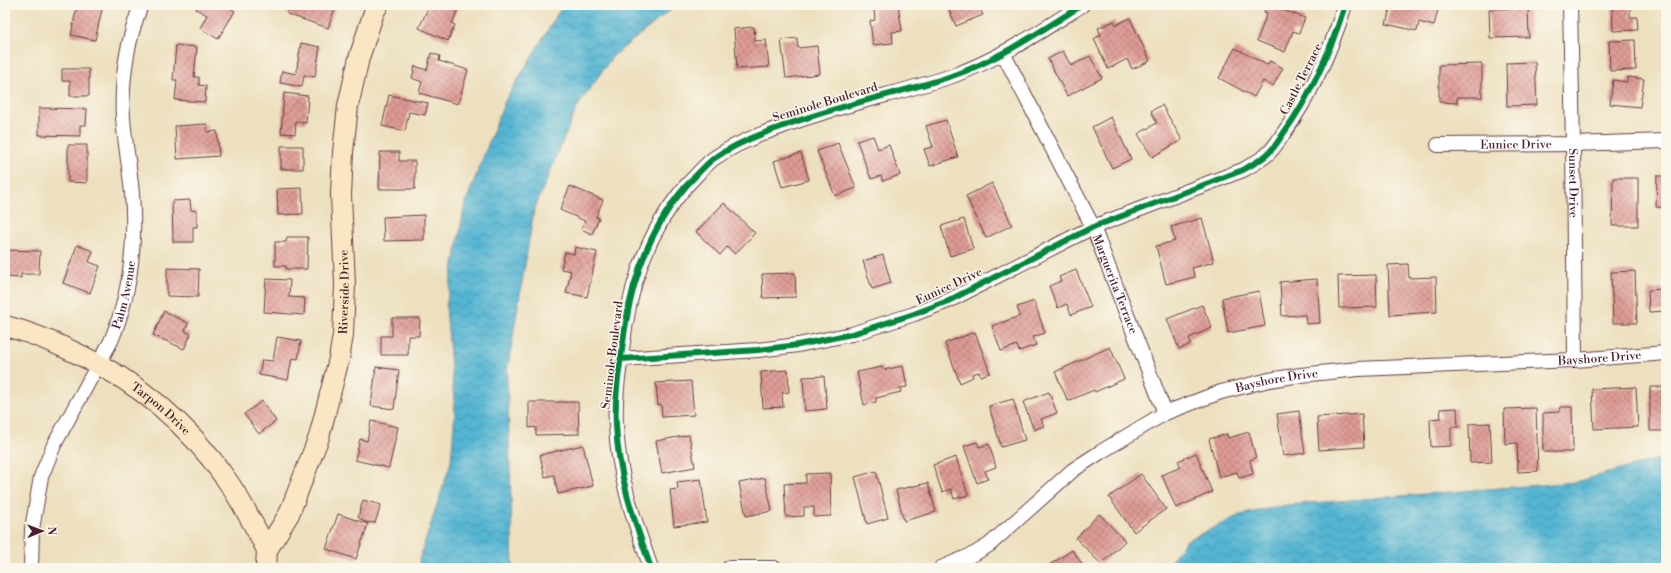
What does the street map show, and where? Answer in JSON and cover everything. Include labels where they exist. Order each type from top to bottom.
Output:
[{"type":"street","name":"Palm Avenue","points":[[32,568],[32,529],[41,477],[54,445],[111,341],[124,303],[131,263],[133,233],[132,194],[123,120],[123,92],[125,64],[129,41],[141,5]]},
{"type":"street","name":"Riverside Drive","points":[[266,559],[288,514],[313,455],[340,359],[343,335],[345,284],[341,195],[343,152],[348,106],[358,58],[378,5]]},
{"type":"street","name":"Seminole Boulevard","points":[[651,568],[624,489],[617,441],[616,404],[631,294],[639,269],[653,235],[662,218],[679,195],[699,171],[713,159],[740,143],[807,117],[951,76],[1003,53],[1082,5]]},
{"type":"street","name":"Castle Terrace","points":[[1265,157],[1293,121],[1309,94],[1334,38],[1345,5]]},
{"type":"street","name":"Sunset Drive","points":[[1570,5],[1575,360]]},
{"type":"street","name":"Marguerita Terrace","points":[[1003,53],[1092,227],[1164,413]]},
{"type":"street","name":"Eunice Drive","points":[[1438,145],[1573,144],[1666,141]]},
{"type":"street","name":"Eunice Drive","points":[[621,359],[758,350],[798,345],[852,334],[914,314],[948,301],[1092,227],[1222,179],[1243,170],[1265,157]]},
{"type":"street","name":"Tarpon Drive","points":[[5,326],[44,337],[98,363],[141,391],[181,424],[226,479],[252,522],[266,559]]},
{"type":"street","name":"Bayshore Drive","points":[[941,568],[974,554],[989,545],[1073,470],[1099,452],[1164,413],[1221,392],[1269,380],[1358,369],[1575,360],[1666,353]]},
{"type":"street","points":[[729,568],[774,568]]},
{"type":"water","points":[[563,5],[679,5],[669,11],[612,57],[577,107],[534,210],[507,372],[513,568],[418,568],[420,557],[451,462],[455,412],[446,307],[465,204],[505,101]]},
{"type":"water","points":[[1666,457],[1666,568],[1165,568],[1186,541],[1240,515],[1287,505],[1576,482]]},
{"type":"building","points":[[77,5],[103,5],[95,40],[71,35]]},
{"type":"building","points":[[199,5],[225,5],[235,11],[218,39],[200,28],[207,15],[196,9]]},
{"type":"building","points":[[290,5],[336,5],[328,28],[287,14]]},
{"type":"building","points":[[432,5],[460,5],[452,23],[455,25],[448,41],[419,28],[429,6],[431,7]]},
{"type":"building","points":[[898,5],[902,31],[892,32],[893,43],[873,45],[870,21],[875,20],[874,8]]},
{"type":"building","points":[[947,5],[978,5],[983,15],[956,26]]},
{"type":"building","points":[[1266,5],[1270,5],[1305,18],[1299,33],[1293,31],[1285,52],[1257,41],[1267,13],[1264,12]]},
{"type":"building","points":[[1391,5],[1439,5],[1434,26],[1419,22],[1417,31],[1386,24]]},
{"type":"building","points":[[1612,5],[1630,5],[1630,17],[1637,17],[1638,30],[1613,31]]},
{"type":"building","points":[[1528,8],[1529,37],[1490,38],[1489,9]]},
{"type":"building","points":[[1130,18],[1150,61],[1132,69],[1127,59],[1108,69],[1094,39],[1101,35],[1098,28],[1114,21],[1116,25]]},
{"type":"building","points":[[754,27],[755,41],[766,40],[769,67],[737,69],[734,29]]},
{"type":"building","points":[[797,38],[798,48],[817,46],[820,74],[786,78],[781,40]]},
{"type":"building","points":[[1635,40],[1636,70],[1610,71],[1609,41]]},
{"type":"building","points":[[301,43],[320,47],[315,77],[304,75],[302,87],[280,83],[282,71],[296,74]]},
{"type":"building","points":[[176,45],[197,47],[194,77],[199,77],[199,85],[206,86],[205,102],[175,100],[177,80],[173,80]]},
{"type":"building","points":[[1235,48],[1267,65],[1270,61],[1283,68],[1273,86],[1263,81],[1254,97],[1219,78]]},
{"type":"building","points":[[1063,51],[1071,66],[1090,56],[1102,78],[1067,96],[1048,59]]},
{"type":"building","points":[[431,53],[440,56],[439,61],[468,70],[458,104],[419,93],[422,82],[412,78],[415,66],[427,70]]},
{"type":"building","points":[[1535,62],[1537,105],[1507,106],[1506,63]]},
{"type":"building","points":[[1482,64],[1482,97],[1457,97],[1457,103],[1439,102],[1439,65]]},
{"type":"building","points":[[62,69],[89,69],[89,96],[70,96],[70,81],[62,81]]},
{"type":"building","points":[[1628,77],[1644,79],[1640,107],[1610,104],[1613,80],[1627,82]]},
{"type":"building","points":[[284,93],[308,96],[306,123],[296,122],[295,134],[281,133]]},
{"type":"building","points":[[389,95],[428,103],[425,115],[409,112],[405,131],[382,126]]},
{"type":"building","points":[[1162,105],[1182,140],[1152,157],[1138,134],[1157,123],[1151,111]]},
{"type":"building","points":[[39,108],[87,109],[86,125],[80,125],[80,136],[39,135]]},
{"type":"building","points":[[1111,117],[1131,159],[1112,168],[1092,127]]},
{"type":"building","points":[[946,120],[958,157],[930,166],[924,149],[933,147],[926,126]]},
{"type":"building","points":[[207,124],[207,132],[217,131],[219,156],[177,159],[175,126]]},
{"type":"building","points":[[873,136],[878,149],[889,145],[900,175],[883,181],[881,176],[871,179],[857,141]]},
{"type":"building","points":[[838,143],[856,188],[835,196],[817,151]]},
{"type":"building","points":[[68,145],[87,145],[87,183],[68,182]]},
{"type":"building","points":[[281,146],[303,146],[303,169],[281,169]]},
{"type":"building","points":[[380,152],[399,152],[399,161],[415,161],[415,189],[379,189]]},
{"type":"building","points":[[801,153],[809,180],[782,187],[774,161]]},
{"type":"building","points":[[1657,176],[1666,176],[1666,208],[1656,207]]},
{"type":"building","points":[[1613,178],[1638,178],[1638,226],[1612,226]]},
{"type":"building","points":[[992,183],[1012,225],[986,238],[966,196]]},
{"type":"building","points":[[570,186],[603,200],[596,217],[599,218],[592,234],[581,229],[585,221],[560,210]]},
{"type":"building","points":[[302,188],[303,214],[278,215],[277,189]]},
{"type":"building","points":[[190,200],[191,210],[197,211],[197,227],[193,227],[193,242],[173,242],[172,201]]},
{"type":"building","points":[[724,203],[755,233],[735,254],[727,247],[720,255],[696,232]]},
{"type":"building","points":[[424,215],[424,240],[384,241],[383,217]]},
{"type":"building","points":[[1202,218],[1214,262],[1192,268],[1195,277],[1166,284],[1156,246],[1175,241],[1171,227]]},
{"type":"building","points":[[964,219],[973,249],[950,256],[941,226]]},
{"type":"building","points":[[287,237],[308,237],[307,269],[286,269],[286,266],[275,266],[275,242],[286,242]]},
{"type":"building","points":[[77,245],[93,251],[89,262],[100,266],[90,293],[63,283]]},
{"type":"building","points":[[575,247],[597,252],[587,297],[566,293],[571,271],[561,269],[565,252],[574,254]]},
{"type":"building","points":[[5,250],[40,251],[39,274],[21,274],[21,278],[5,277]]},
{"type":"building","points":[[883,255],[891,283],[872,289],[863,261]]},
{"type":"building","points":[[1408,264],[1409,278],[1436,277],[1437,312],[1390,315],[1388,265]]},
{"type":"building","points":[[167,268],[199,269],[198,297],[167,296]]},
{"type":"building","points":[[1076,270],[1091,307],[1071,315],[1067,304],[1058,308],[1049,286],[1061,281],[1059,277]]},
{"type":"building","points":[[1635,271],[1637,323],[1613,323],[1611,272]]},
{"type":"building","points":[[795,273],[796,297],[763,298],[762,274]]},
{"type":"building","points":[[1376,275],[1377,307],[1339,308],[1338,276]]},
{"type":"building","points":[[266,279],[290,280],[289,297],[305,298],[304,315],[264,312]]},
{"type":"building","points":[[1317,279],[1320,323],[1306,324],[1305,315],[1282,316],[1280,282]]},
{"type":"building","points":[[1666,289],[1666,311],[1649,312],[1648,290]]},
{"type":"building","points":[[1259,291],[1265,326],[1228,333],[1222,298]]},
{"type":"building","points":[[1034,301],[1045,333],[1033,337],[1036,345],[1019,351],[1017,345],[1001,351],[992,326],[1020,316],[1017,307]]},
{"type":"building","points":[[1202,305],[1212,328],[1189,338],[1191,344],[1179,349],[1167,319]]},
{"type":"building","points":[[164,311],[188,323],[185,331],[191,334],[184,349],[153,335]]},
{"type":"building","points":[[392,318],[420,318],[419,336],[408,336],[408,355],[381,355],[381,336],[392,336]]},
{"type":"building","points":[[975,332],[990,373],[980,376],[979,372],[972,374],[973,377],[960,383],[945,343]]},
{"type":"building","points":[[277,337],[301,341],[298,359],[292,358],[288,380],[259,375],[262,360],[273,361]]},
{"type":"building","points":[[1110,347],[1124,379],[1095,392],[1094,390],[1068,401],[1055,372]]},
{"type":"building","points":[[903,366],[907,387],[900,388],[901,392],[876,398],[876,402],[864,405],[857,372],[882,367],[883,370]]},
{"type":"building","points":[[376,367],[399,370],[394,409],[371,406]]},
{"type":"building","points":[[788,370],[789,392],[782,393],[783,407],[763,408],[761,372]]},
{"type":"building","points":[[824,376],[827,409],[805,411],[803,377]]},
{"type":"building","points":[[691,381],[694,415],[662,417],[661,404],[658,405],[656,383]]},
{"type":"building","points":[[1636,387],[1638,427],[1594,429],[1592,389]]},
{"type":"building","points":[[1650,387],[1663,387],[1663,399],[1666,399],[1665,431],[1650,431]]},
{"type":"building","points":[[1049,392],[1057,413],[1041,419],[1044,426],[1034,430],[1023,402]]},
{"type":"building","points":[[1013,399],[1025,440],[1001,447],[989,406]]},
{"type":"building","points":[[262,401],[276,421],[259,434],[244,414]]},
{"type":"building","points":[[529,402],[578,402],[579,434],[536,435],[536,427],[529,428]]},
{"type":"building","points":[[1560,407],[1572,407],[1573,452],[1543,452],[1543,413],[1559,412]]},
{"type":"building","points":[[1457,408],[1458,427],[1451,427],[1451,446],[1431,447],[1430,419],[1441,418],[1440,409]]},
{"type":"building","points":[[1536,408],[1538,471],[1518,472],[1517,443],[1505,444],[1504,409]]},
{"type":"building","points":[[1299,411],[1305,453],[1283,456],[1277,414]]},
{"type":"building","points":[[1362,414],[1364,447],[1319,450],[1317,417]]},
{"type":"building","points":[[371,421],[398,427],[389,468],[355,460],[360,439],[367,441]]},
{"type":"building","points":[[1490,423],[1492,462],[1470,463],[1469,424]]},
{"type":"building","points":[[1249,432],[1256,458],[1250,460],[1253,474],[1239,478],[1237,472],[1219,477],[1209,439],[1227,434],[1228,438]]},
{"type":"building","points":[[689,435],[695,467],[662,473],[656,441]]},
{"type":"building","points":[[977,442],[979,447],[989,444],[996,467],[985,471],[988,479],[977,483],[964,446]]},
{"type":"building","points":[[583,445],[593,486],[558,494],[554,475],[545,477],[540,455]]},
{"type":"building","points":[[1196,453],[1212,492],[1176,508],[1162,475],[1181,467],[1178,461]]},
{"type":"building","points":[[956,457],[968,495],[954,499],[951,489],[942,492],[933,465]]},
{"type":"building","points":[[876,471],[888,518],[867,524],[855,477]]},
{"type":"building","points":[[830,473],[831,516],[814,517],[814,507],[804,507],[804,516],[786,517],[784,484],[806,483],[806,474]]},
{"type":"building","points":[[1141,474],[1166,509],[1134,532],[1109,497]]},
{"type":"building","points":[[765,478],[772,511],[746,516],[739,483]]},
{"type":"building","points":[[701,479],[707,522],[674,526],[670,490],[678,489],[677,482]]},
{"type":"building","points":[[928,483],[936,512],[904,521],[896,490]]},
{"type":"building","points":[[363,500],[381,505],[375,523],[365,522],[358,517]]},
{"type":"building","points":[[338,514],[368,524],[356,559],[326,549]]},
{"type":"building","points":[[1099,514],[1125,541],[1101,564],[1076,538]]},
{"type":"building","points":[[1072,550],[1085,568],[1045,568]]},
{"type":"cycle path","points":[[651,568],[623,480],[617,444],[616,425],[618,376],[628,308],[645,252],[663,218],[686,186],[709,162],[728,149],[744,141],[821,113],[952,76],[986,62],[1003,53],[1082,5]]},
{"type":"cycle path","points":[[621,359],[758,350],[798,345],[852,334],[914,314],[948,301],[1093,227],[1243,170],[1261,159],[1269,152],[1277,143],[1303,104],[1327,55],[1345,5]]}]
